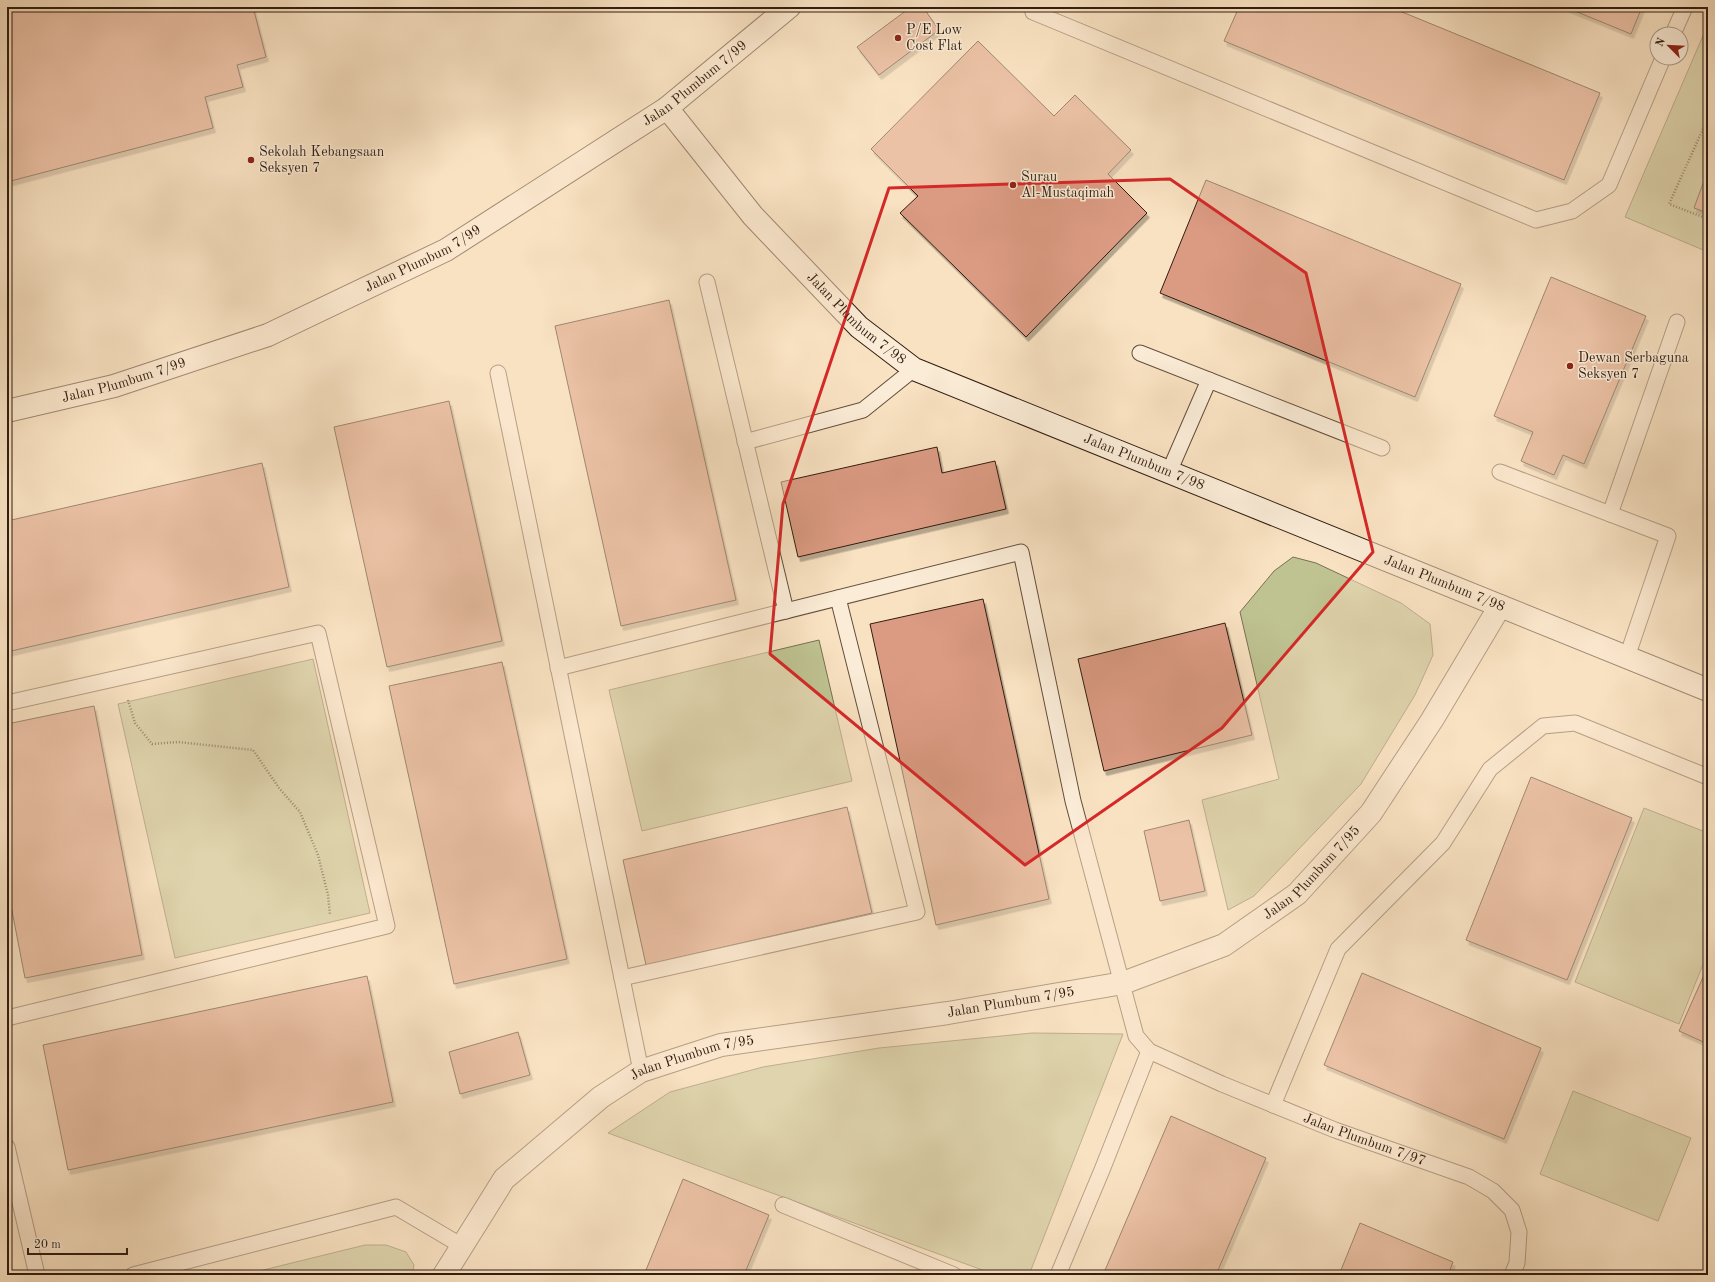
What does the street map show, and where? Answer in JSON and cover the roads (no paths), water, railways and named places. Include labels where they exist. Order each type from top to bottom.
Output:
[{"type":"street","name":"Jalan Plumbum 7/99","points":[[7,412],[114,386],[268,335],[446,250],[667,108],[789,7]]},
{"type":"street","name":"Jalan Plumbum 7/98","points":[[667,108],[753,216],[859,327],[914,369],[1708,690]]},
{"type":"street","name":"Jalan Plumbum 7/95","points":[[444,1275],[504,1179],[601,1097],[641,1071],[721,1045],[948,1013],[1123,983],[1224,946],[1296,894],[1371,813],[1432,720],[1500,606]]},
{"type":"lane","points":[[1032,7],[1033,12],[1536,220],[1572,211],[1609,186],[1660,66]]},
{"type":"lane","points":[[1677,26],[1685,7]]},
{"type":"lane","points":[[707,282],[786,611]]},
{"type":"lane","points":[[1610,514],[1677,322]]},
{"type":"lane","points":[[1140,353],[1382,448]]},
{"type":"lane","points":[[745,442],[863,410],[914,369]]},
{"type":"lane","points":[[498,373],[641,1071]]},
{"type":"lane","points":[[1169,472],[1209,380]]},
{"type":"lane","points":[[1500,472],[1668,536],[1627,657]]},
{"type":"lane","points":[[558,668],[1021,552],[1073,801],[1136,1036],[1149,1051],[1102,1170],[1058,1275]]},
{"type":"lane","points":[[622,978],[916,912],[838,598]]},
{"type":"lane","points":[[7,703],[318,633],[387,926],[7,1018]]},
{"type":"lane","points":[[1273,1105],[1338,949],[1443,843],[1490,769],[1543,726],[1575,723],[1708,777]]},
{"type":"lane","name":"Jalan Plumbum 7/97","points":[[1149,1051],[1273,1105],[1335,1130],[1469,1177],[1493,1191],[1512,1210],[1519,1232],[1517,1263],[1512,1275]]},
{"type":"lane","points":[[7,1147],[37,1275]]},
{"type":"lane","points":[[783,1204],[954,1275]]},
{"type":"lane","points":[[133,1275],[396,1207],[462,1246]]},
{"type":"place","name":"P/E Low Cost Flat","points":[[898,38]]},
{"type":"place","name":"Sekolah Kebangsaan Seksyen 7","points":[[251,160]]},
{"type":"place","name":"Surau Al-Mustaqimah","points":[[1013,185]]},
{"type":"place","name":"Dewan Serbaguna Seksyen 7","points":[[1570,366]]}]
